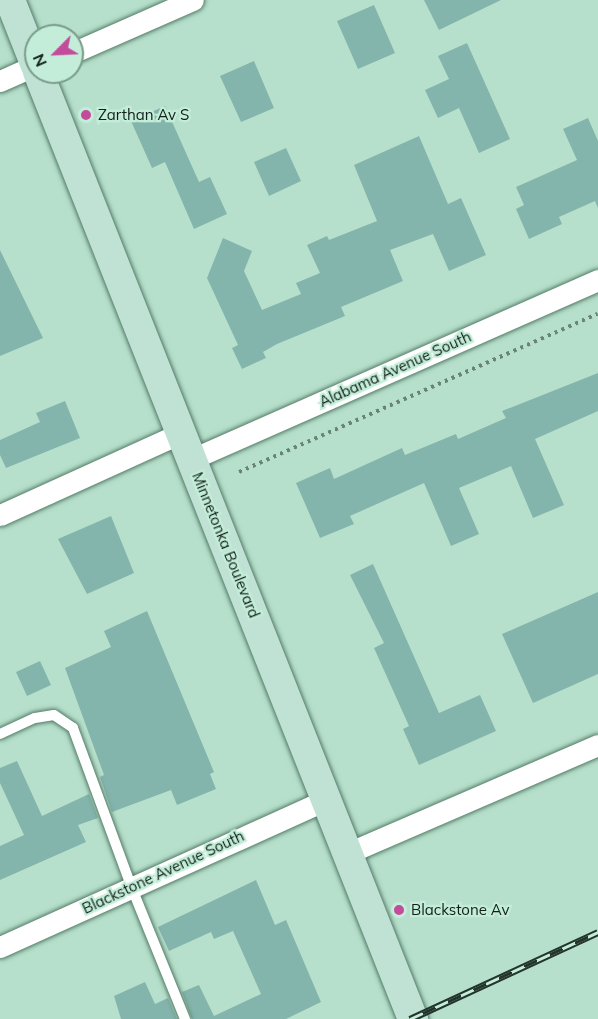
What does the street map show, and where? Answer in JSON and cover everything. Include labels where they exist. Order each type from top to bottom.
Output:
[{"type":"main road","points":[[10,0],[24,35]]},
{"type":"main road","name":"Minnetonka Boulevard","points":[[43,84],[413,1019]]},
{"type":"street","points":[[84,48],[193,0]]},
{"type":"street","points":[[0,81],[24,70]]},
{"type":"street","name":"Alabama Avenue South","points":[[0,516],[187,446],[598,280]]},
{"type":"street","points":[[348,853],[598,745]]},
{"type":"street","name":"Blackstone Avenue South","points":[[0,947],[130,886],[326,800]]},
{"type":"lane","points":[[0,734],[35,718],[54,715],[73,728],[130,886],[185,1019]]},
{"type":"path","points":[[239,472],[598,314]]},
{"type":"building","points":[[424,0],[501,0],[439,30]]},
{"type":"building","points":[[374,5],[395,53],[358,69],[337,21]]},
{"type":"building","points":[[467,43],[510,139],[479,153],[459,108],[438,118],[425,90],[449,79],[438,56]]},
{"type":"building","points":[[254,61],[274,108],[241,122],[220,76]]},
{"type":"building","points":[[165,106],[199,182],[210,177],[227,214],[194,229],[165,162],[152,168],[131,121]]},
{"type":"building","points":[[588,118],[598,141],[598,208],[595,201],[559,217],[562,224],[529,239],[516,209],[524,205],[516,187],[577,160],[563,129]]},
{"type":"building","points":[[419,136],[448,204],[461,198],[486,255],[449,271],[433,234],[390,250],[403,281],[341,307],[345,316],[277,344],[263,352],[266,358],[242,369],[232,348],[238,345],[207,278],[223,238],[252,251],[244,271],[262,310],[301,294],[296,283],[320,273],[307,245],[327,236],[329,240],[377,221],[354,165]]},
{"type":"building","points":[[286,148],[301,181],[269,196],[254,162]]},
{"type":"building","points":[[0,250],[43,338],[0,356]]},
{"type":"building","points":[[598,373],[598,411],[535,439],[564,505],[533,518],[511,466],[459,488],[479,534],[451,546],[424,483],[350,516],[354,524],[320,538],[296,483],[330,468],[334,479],[402,448],[405,455],[456,434],[458,439],[506,418],[502,411]]},
{"type":"building","points":[[65,401],[80,438],[6,468],[0,455],[0,440],[40,422],[36,413]]},
{"type":"building","points":[[111,516],[134,573],[87,594],[58,539]]},
{"type":"building","points":[[373,564],[439,713],[480,695],[496,731],[419,765],[403,729],[409,726],[374,648],[384,643],[350,575]]},
{"type":"building","points":[[598,592],[598,674],[533,703],[502,634]]},
{"type":"building","points":[[147,611],[214,772],[210,774],[216,789],[177,805],[171,790],[112,812],[100,777],[104,775],[65,668],[111,647],[104,631]]},
{"type":"building","points":[[40,661],[51,685],[27,696],[16,672]]},
{"type":"building","points":[[17,761],[42,816],[89,794],[98,818],[78,825],[86,842],[0,880],[0,846],[24,835],[0,783],[0,768]]},
{"type":"building","points":[[256,880],[275,925],[286,920],[321,1002],[286,1019],[192,1019],[182,992],[199,985],[214,1016],[261,994],[233,931],[214,939],[211,932],[169,951],[158,927]]},
{"type":"building","points":[[145,982],[155,1004],[168,998],[177,1019],[121,1019],[114,996]]},
{"type":"railway","points":[[410,1019],[598,932]]},
{"type":"place","name":"Zarthan Av S","points":[[86,115]]},
{"type":"place","name":"Blackstone Av","points":[[399,910]]}]
